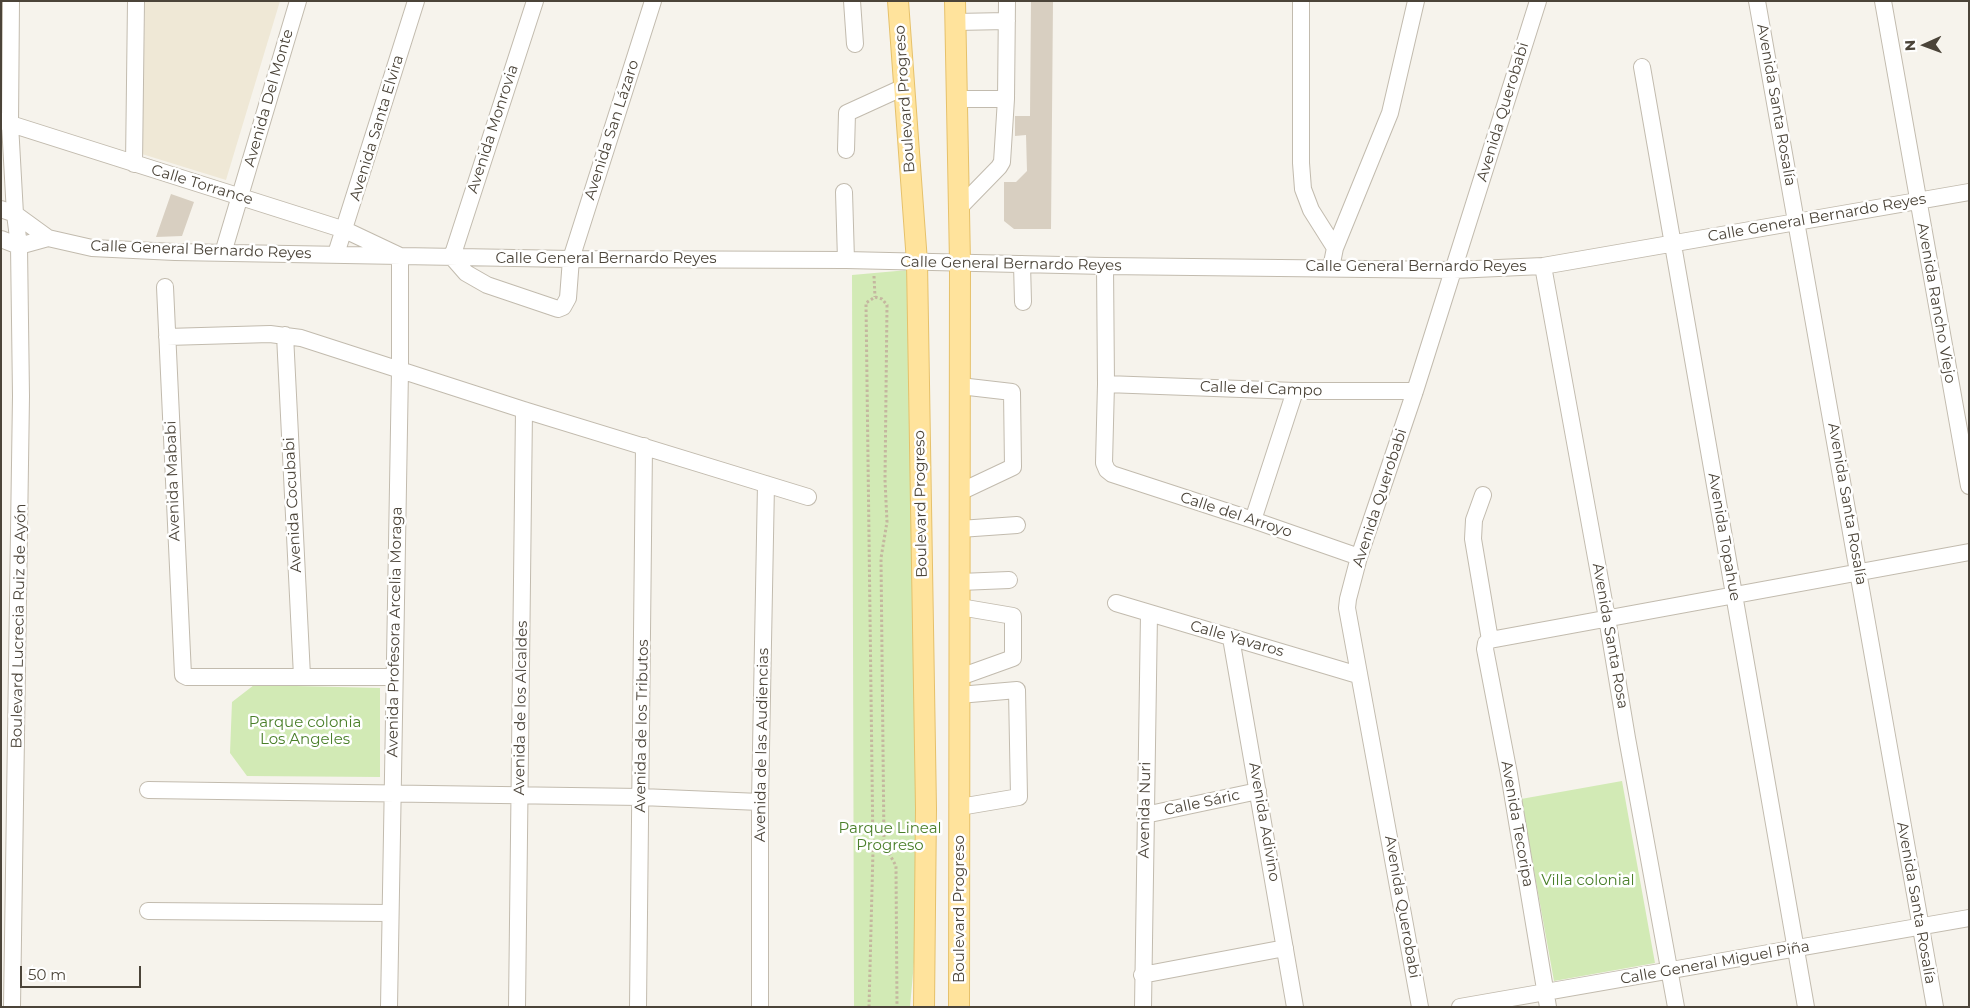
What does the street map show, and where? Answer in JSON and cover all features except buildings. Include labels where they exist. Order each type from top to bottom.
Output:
[{"type":"main road","name":"Boulevard Progreso","points":[[898,1],[917,262],[926,809],[924,1007]]},
{"type":"main road","name":"Boulevard Progreso","points":[[955,1],[960,263],[959,1007]]},
{"type":"street","name":"Boulevard Lucrecia Ruiz de Ayón","points":[[11,1],[6,122],[8,211],[19,246],[21,396],[12,1007]]},
{"type":"street","points":[[134,164],[136,1]]},
{"type":"street","name":"Avenida Del Monte","points":[[223,252],[298,1]]},
{"type":"street","name":"Avenida Santa Elvira","points":[[336,254],[416,1]]},
{"type":"street","name":"Avenida Monrovia","points":[[452,258],[535,1]]},
{"type":"street","name":"Avenida San Lázaro","points":[[452,258],[466,273],[487,284],[558,309],[563,307],[568,298],[571,260],[653,1]]},
{"type":"street","points":[[852,1],[855,44]]},
{"type":"street","points":[[959,208],[1002,162],[1006,99],[1007,1]]},
{"type":"street","points":[[1302,1],[1303,189],[1311,210],[1335,248]]},
{"type":"street","points":[[1331,268],[1335,248],[1390,113],[1416,1]]},
{"type":"street","name":"Avenida Querobabi","points":[[1420,1007],[1358,675],[1347,608],[1348,599],[1359,557],[1454,270],[1538,1]]},
{"type":"street","name":"Avenida Santa Rosalía","points":[[1757,1],[1798,222],[1935,1007]]},
{"type":"street","name":"Avenida Rancho Viejo","points":[[1883,1],[1969,486]]},
{"type":"street","points":[[955,22],[1007,21]]},
{"type":"street","name":"Avenida Topahue","points":[[1642,67],[1806,1007]]},
{"type":"street","points":[[846,150],[847,113],[904,87]]},
{"type":"street","points":[[956,98],[1006,99]]},
{"type":"street","name":"Calle Torrance","points":[[6,122],[345,230],[400,256]]},
{"type":"street","points":[[844,192],[846,260]]},
{"type":"street","name":"Calle General Bernardo Reyes","points":[[8,211],[48,238],[92,248],[571,260],[846,260],[1105,266],[1454,270],[1543,266],[1969,192]]},
{"type":"street","name":"Calle General Bernardo Reyes","points":[[19,246],[48,238]]},
{"type":"street","points":[[1,239],[19,246]]},
{"type":"street","name":"Avenida Profesora Arcelia Moraga","points":[[389,1007],[400,370],[400,256]]},
{"type":"street","points":[[1022,264],[1023,302]]},
{"type":"street","points":[[1105,266],[1106,384]]},
{"type":"street","name":"Avenida Santa Rosa","points":[[1543,266],[1676,1007]]},
{"type":"street","name":"Avenida Mababi","points":[[166,287],[183,675],[187,677],[302,676]]},
{"type":"street","points":[[167,337],[285,335],[301,338],[524,410],[808,497]]},
{"type":"street","name":"Avenida Cocubabi","points":[[285,335],[302,676]]},
{"type":"street","name":"Calle del Campo","points":[[1106,384],[1296,391],[1415,391]]},
{"type":"street","name":"Calle del Arroyo","points":[[1106,384],[1104,462],[1107,470],[1112,474],[1359,557]]},
{"type":"street","points":[[960,386],[1012,392],[1013,467],[960,492]]},
{"type":"street","points":[[1253,520],[1296,391]]},
{"type":"street","name":"Avenida de los Alcaldes","points":[[517,1007],[524,410]]},
{"type":"street","name":"Avenida de los Tributos","points":[[638,1007],[644,446]]},
{"type":"street","name":"Avenida de las Audiencias","points":[[760,1007],[760,802],[766,484]]},
{"type":"street","name":"Avenida Tecoripa","points":[[1483,495],[1474,520],[1473,539],[1488,641],[1485,649],[1509,774],[1547,999]]},
{"type":"street","points":[[960,529],[1017,525]]},
{"type":"street","points":[[1488,641],[1969,552]]},
{"type":"street","points":[[960,582],[1009,580]]},
{"type":"street","name":"Calle Yavaros","points":[[1116,603],[1358,675]]},
{"type":"street","points":[[959,686],[1013,658],[1013,616],[960,607]]},
{"type":"street","name":"Avenida Nuri","points":[[1143,1007],[1149,614]]},
{"type":"street","name":"Avenida Adivino","points":[[1230,638],[1295,1007]]},
{"type":"street","points":[[302,676],[394,676]]},
{"type":"street","points":[[959,686],[1017,690],[1019,798],[960,807]]},
{"type":"street","points":[[148,790],[641,797],[760,802]]},
{"type":"street","name":"Calle Sáric","points":[[1146,815],[1258,791]]},
{"type":"street","points":[[148,911],[390,913]]},
{"type":"street","name":"Calle General Miguel Piña","points":[[1460,1007],[1547,999],[1670,970],[1969,918]]},
{"type":"street","points":[[1142,975],[1285,948]]},
{"type":"path","points":[[874,261],[875,297]]},
{"type":"path","points":[[869,1007],[873,850],[866,303],[875,297]]},
{"type":"path","points":[[875,297],[887,305],[885,361],[887,522],[881,558],[884,844],[896,866],[897,1007]]},
{"type":"shaded area","points":[[145,1],[280,1],[226,180],[142,154]]},
{"type":"green space","name":"Parque Lineal Progreso","points":[[908,270],[925,839],[910,1007],[854,1007],[852,275]]},
{"type":"green space","name":"Parque colonia Los Angeles","points":[[254,685],[380,688],[380,777],[247,776],[230,753],[232,702]]},
{"type":"green space","name":"Villa colonial","points":[[1622,781],[1655,963],[1554,981],[1521,799]]}]
